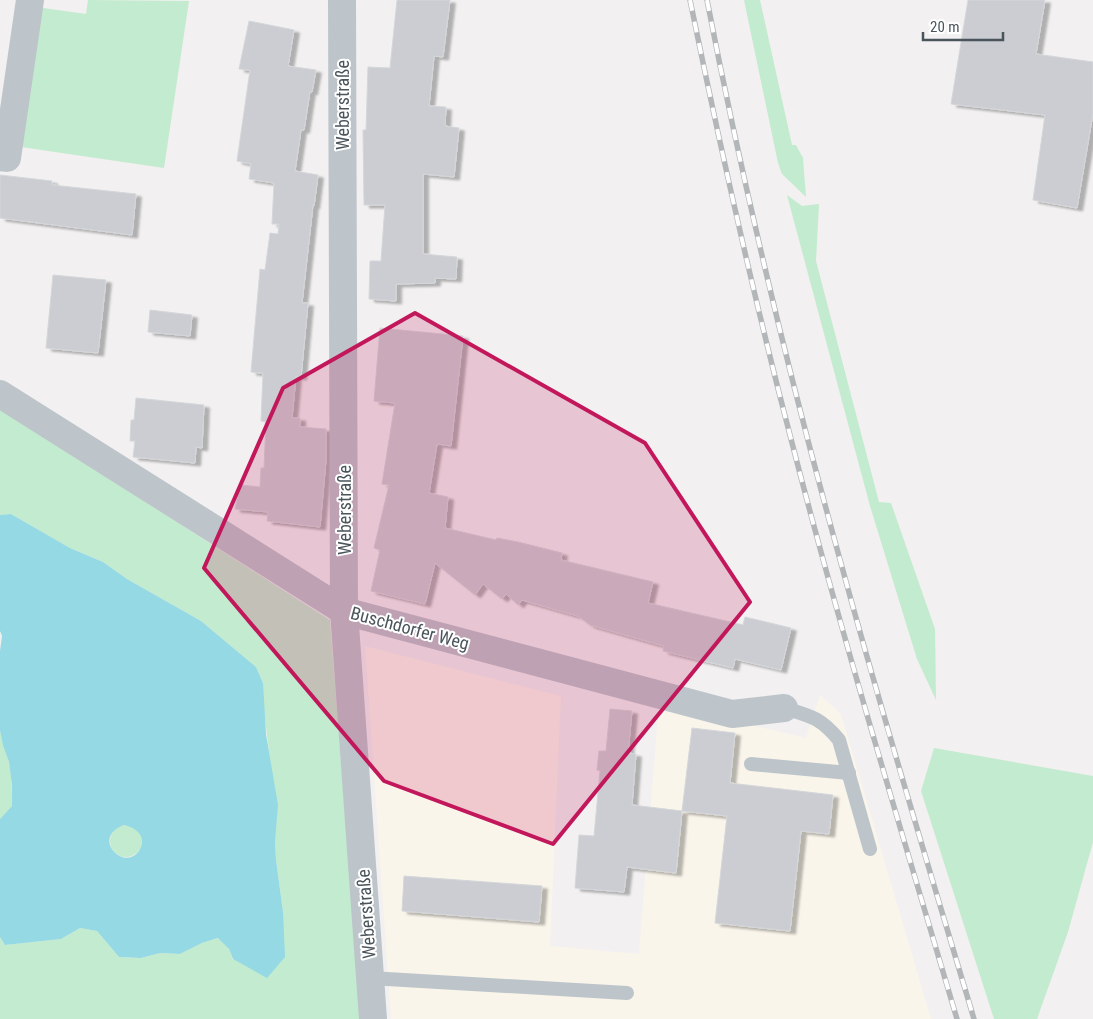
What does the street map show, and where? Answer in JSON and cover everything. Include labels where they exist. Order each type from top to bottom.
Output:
[{"type":"street","points":[[0,157],[7,158],[30,0]]},
{"type":"street","name":"Weberstraße","points":[[342,0],[344,611],[373,1019]]},
{"type":"street","name":"Buschdorfer Weg","points":[[0,394],[344,611],[732,714],[784,708]]},
{"type":"lane","points":[[784,708],[812,716],[828,727],[839,740],[870,849]]},
{"type":"lane","points":[[751,764],[849,773]]},
{"type":"lane","points":[[370,978],[627,993]]},
{"type":"highlighted area","points":[[415,313],[645,443],[750,602],[553,844],[384,781],[204,568],[283,388]]},
{"type":"shaded area","points":[[365,646],[561,696],[550,946],[639,954],[659,703],[806,738],[820,695],[841,714],[931,1019],[391,1019]]},
{"type":"green space","points":[[88,0],[189,1],[164,168],[21,147],[36,7],[86,14]]},
{"type":"green space","points":[[744,0],[760,0],[792,145],[796,145],[803,158],[806,197],[782,174],[778,163]]},
{"type":"green space","points":[[787,195],[802,206],[819,204],[816,261],[879,502],[891,503],[935,629],[936,700],[917,659],[870,506]]},
{"type":"green space","points":[[0,409],[330,620],[361,1019],[0,1019],[0,937],[5,945],[61,939],[80,928],[97,931],[119,957],[141,958],[160,953],[180,954],[202,943],[219,938],[229,949],[233,960],[283,912],[276,860],[271,769],[263,701],[263,683],[256,667],[201,621],[127,579],[103,562],[70,548],[11,514],[0,515]]},
{"type":"green space","points":[[0,731],[10,767],[12,806],[0,819]]},
{"type":"green space","points":[[934,748],[1093,776],[1093,842],[1068,932],[1037,1019],[994,1019],[921,791]]},
{"type":"green space","points":[[126,825],[138,829],[142,841],[138,853],[126,857],[114,853],[110,841],[114,829]]},
{"type":"water","points":[[11,514],[70,548],[103,562],[127,579],[201,621],[256,667],[263,683],[266,734],[278,805],[275,841],[283,912],[285,957],[267,978],[233,959],[229,949],[218,938],[202,943],[180,954],[160,953],[141,958],[119,957],[97,931],[80,928],[61,939],[5,945],[0,937],[0,819],[12,806],[12,785],[9,762],[0,731],[0,651],[2,636],[0,631],[0,515]],"holes":[[[124,825],[139,833],[142,844],[134,856],[127,858],[120,856],[114,851],[110,845],[110,838],[114,831]]]},
{"type":"building","points":[[397,0],[450,0],[443,57],[434,56],[429,106],[446,107],[445,126],[459,128],[454,177],[423,174],[423,254],[457,257],[456,279],[435,278],[435,283],[396,284],[396,301],[369,299],[370,261],[381,261],[385,205],[364,205],[363,130],[366,130],[368,67],[390,68]]},
{"type":"building","points":[[968,0],[1045,0],[1036,54],[1093,62],[1093,113],[1077,208],[1033,200],[1045,115],[951,104]]},
{"type":"building","points":[[249,21],[294,30],[288,66],[316,70],[312,92],[310,91],[304,130],[301,130],[295,171],[318,175],[302,303],[308,303],[301,377],[296,376],[292,418],[300,418],[300,427],[326,429],[326,460],[320,527],[267,521],[268,512],[235,509],[240,485],[260,487],[261,468],[264,468],[266,422],[261,421],[263,373],[251,372],[260,269],[265,270],[270,233],[278,234],[279,224],[272,224],[274,183],[249,179],[251,164],[237,161],[250,70],[239,69]]},
{"type":"building","points":[[0,175],[52,181],[52,185],[136,194],[132,235],[0,218]]},
{"type":"building","points":[[53,275],[106,280],[98,353],[46,348]]},
{"type":"building","points":[[150,310],[192,315],[190,336],[148,332]]},
{"type":"building","points":[[380,328],[463,336],[451,446],[437,444],[429,493],[448,497],[445,528],[496,540],[497,538],[518,542],[562,553],[561,560],[653,582],[648,603],[743,625],[745,617],[791,628],[781,670],[735,659],[733,668],[663,651],[664,646],[590,625],[578,616],[522,600],[518,605],[506,594],[502,599],[483,584],[475,595],[435,563],[425,604],[371,591],[380,550],[374,548],[389,485],[382,484],[395,403],[374,401]]},
{"type":"building","points":[[136,398],[204,405],[202,448],[196,447],[195,463],[133,457],[135,441],[130,441],[131,420],[134,420]]},
{"type":"building","points":[[610,709],[632,711],[628,753],[636,754],[632,805],[682,811],[676,873],[627,867],[624,892],[575,888],[579,835],[594,836],[600,771],[597,770],[599,751],[606,751]]},
{"type":"building","points":[[692,728],[735,733],[730,783],[833,795],[829,834],[801,831],[790,931],[715,923],[727,816],[682,811]]},
{"type":"building","points":[[404,876],[542,886],[539,922],[402,911]]},
{"type":"railway","points":[[690,0],[763,330],[810,512],[850,657],[957,1019]]},
{"type":"railway","points":[[707,0],[752,214],[804,426],[906,793],[974,1019]]}]
